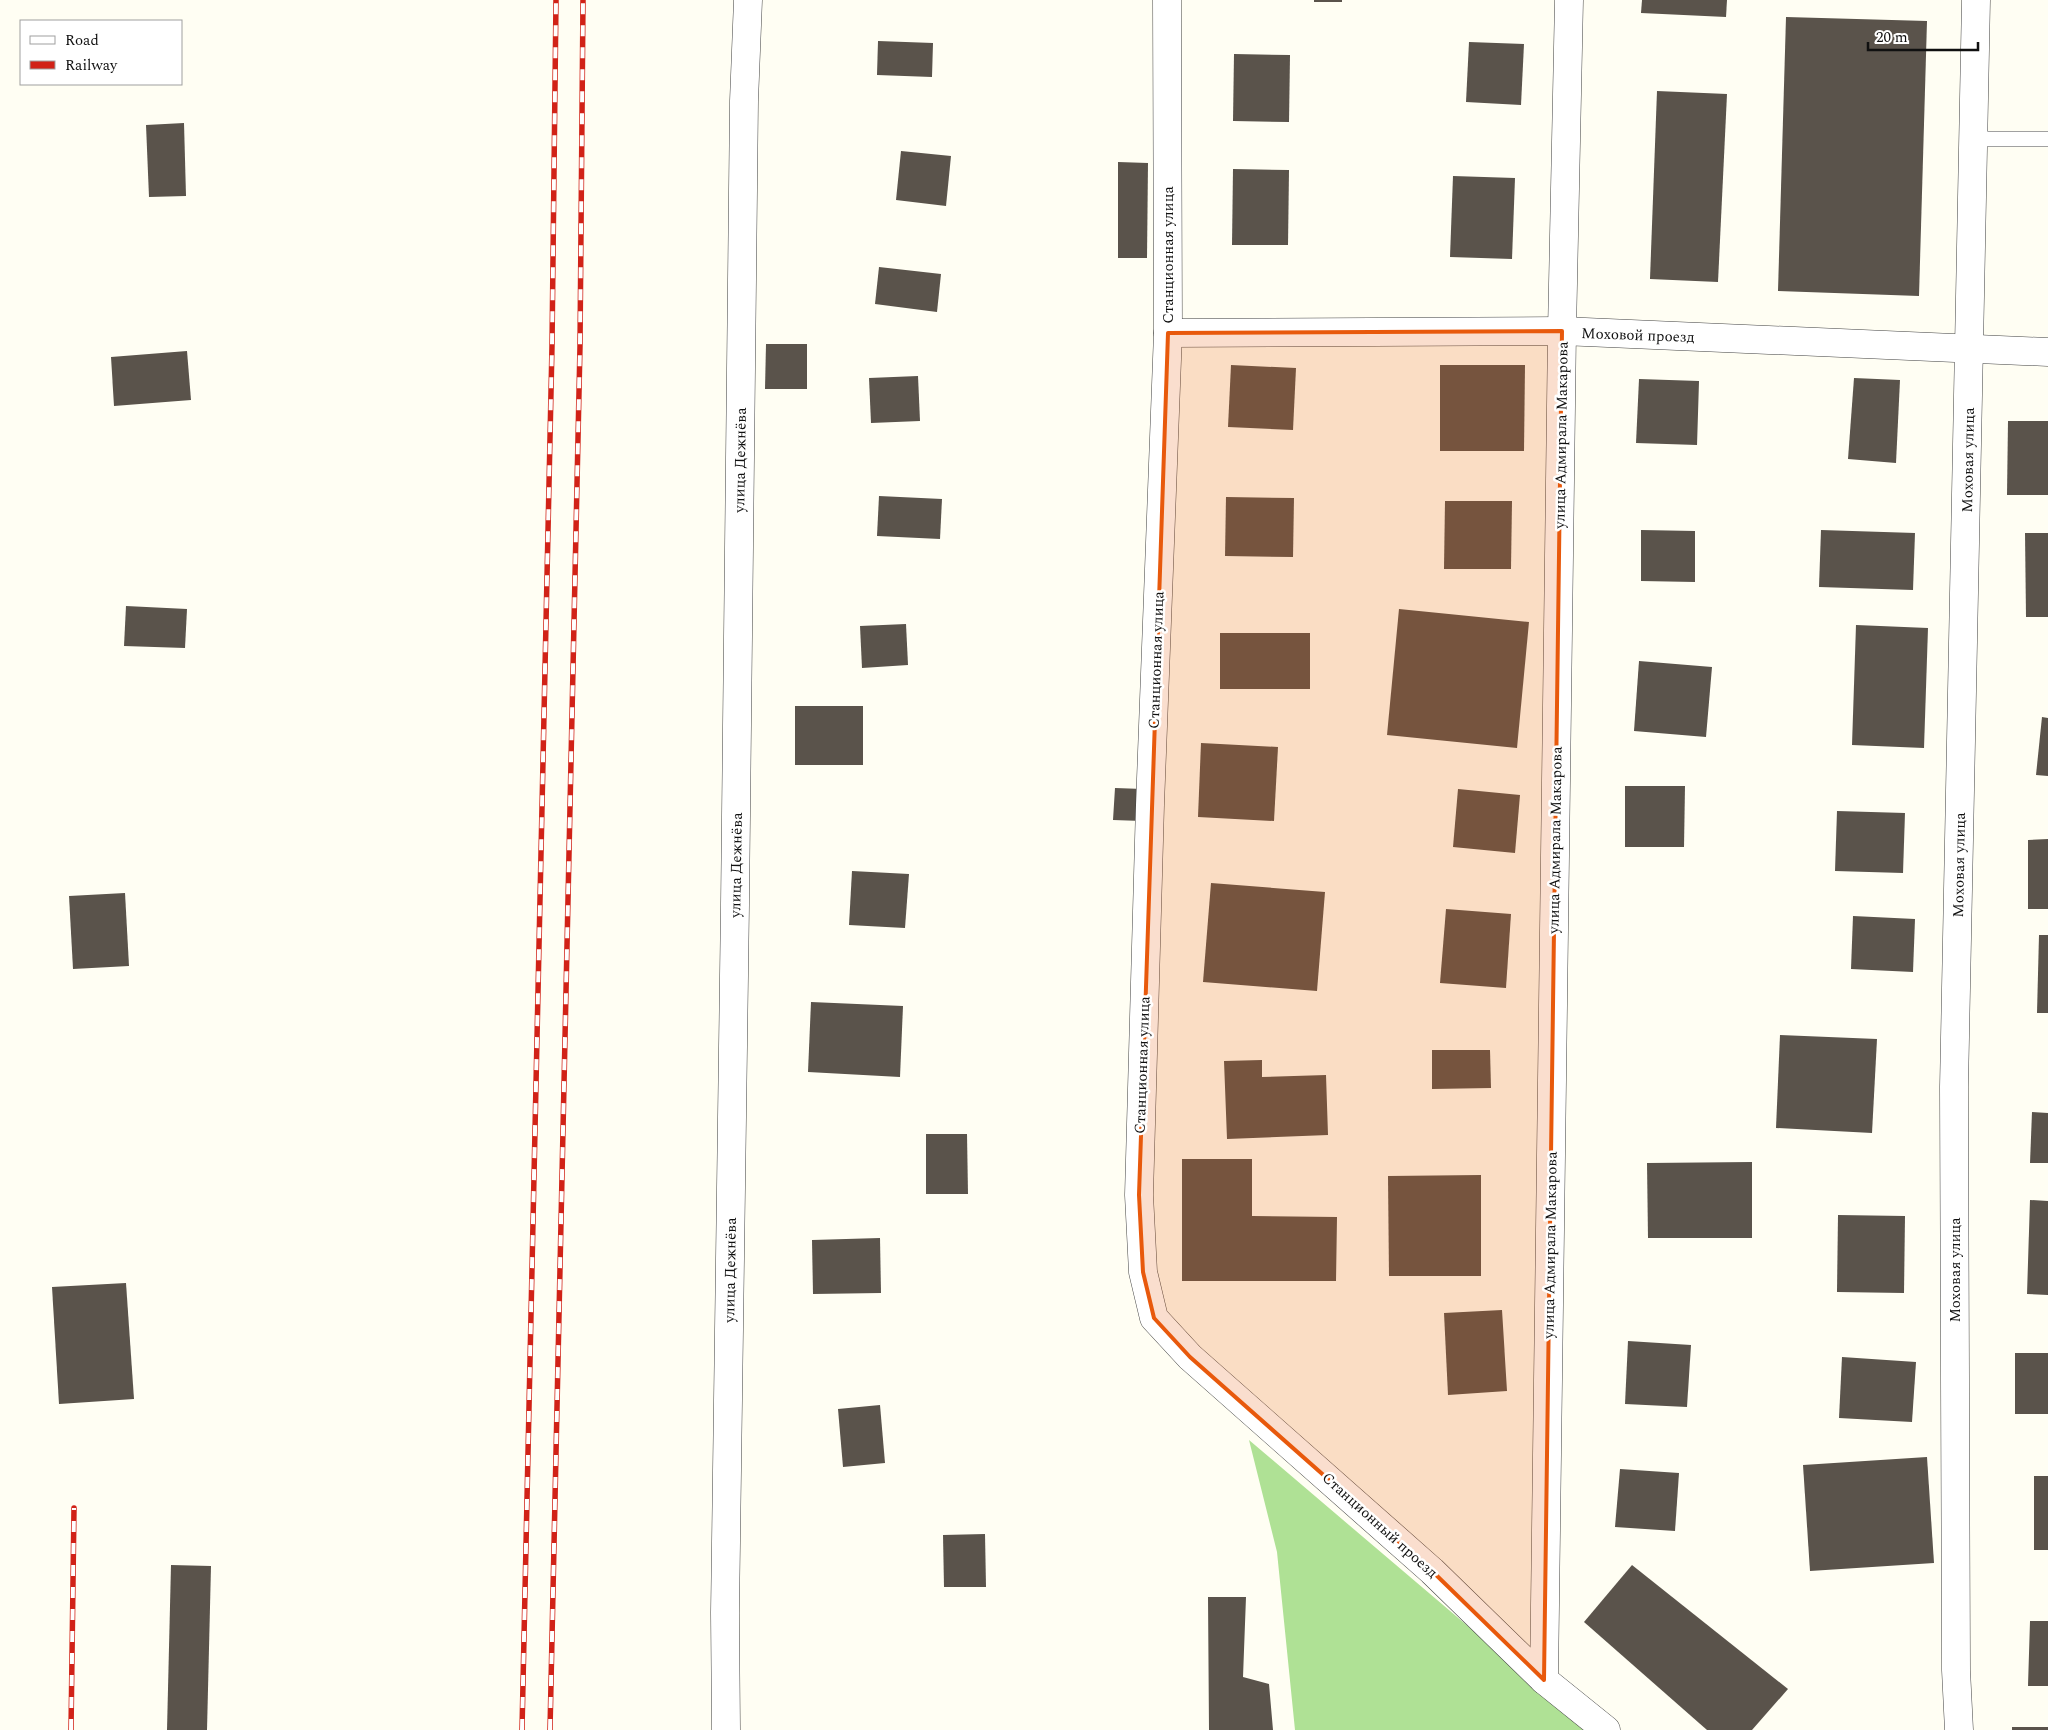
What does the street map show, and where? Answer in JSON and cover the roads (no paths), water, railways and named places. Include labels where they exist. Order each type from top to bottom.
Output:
[{"type":"street","name":"улица Дежнёва","points":[[726,1730],[725,1613],[744,102],[748,0]]},
{"type":"street","name":"Станционная улица","points":[[1154,1318],[1143,1272],[1138,1195],[1150,805],[1168,333],[1167,0]]},
{"type":"street","name":"улица Адмирала Макарова","points":[[1544,1680],[1562,332],[1569,0]]},
{"type":"street","name":"Моховая улица","points":[[1959,1730],[1956,1670],[1954,1087],[1976,0]]},
{"type":"street","name":"Моховой проезд","points":[[1168,333],[1562,332],[2048,352]]},
{"type":"street","name":"Станционный проезд","points":[[1154,1318],[1190,1357],[1432,1571],[1544,1680],[1606,1730]]},
{"type":"lane","points":[[1973,138],[2048,139]]},
{"type":"railway","points":[[522,1730],[552,346],[556,0]]},
{"type":"railway","points":[[550,1730],[580,346],[583,0]]},
{"type":"railway","points":[[71,1730],[74,1508]]}]
